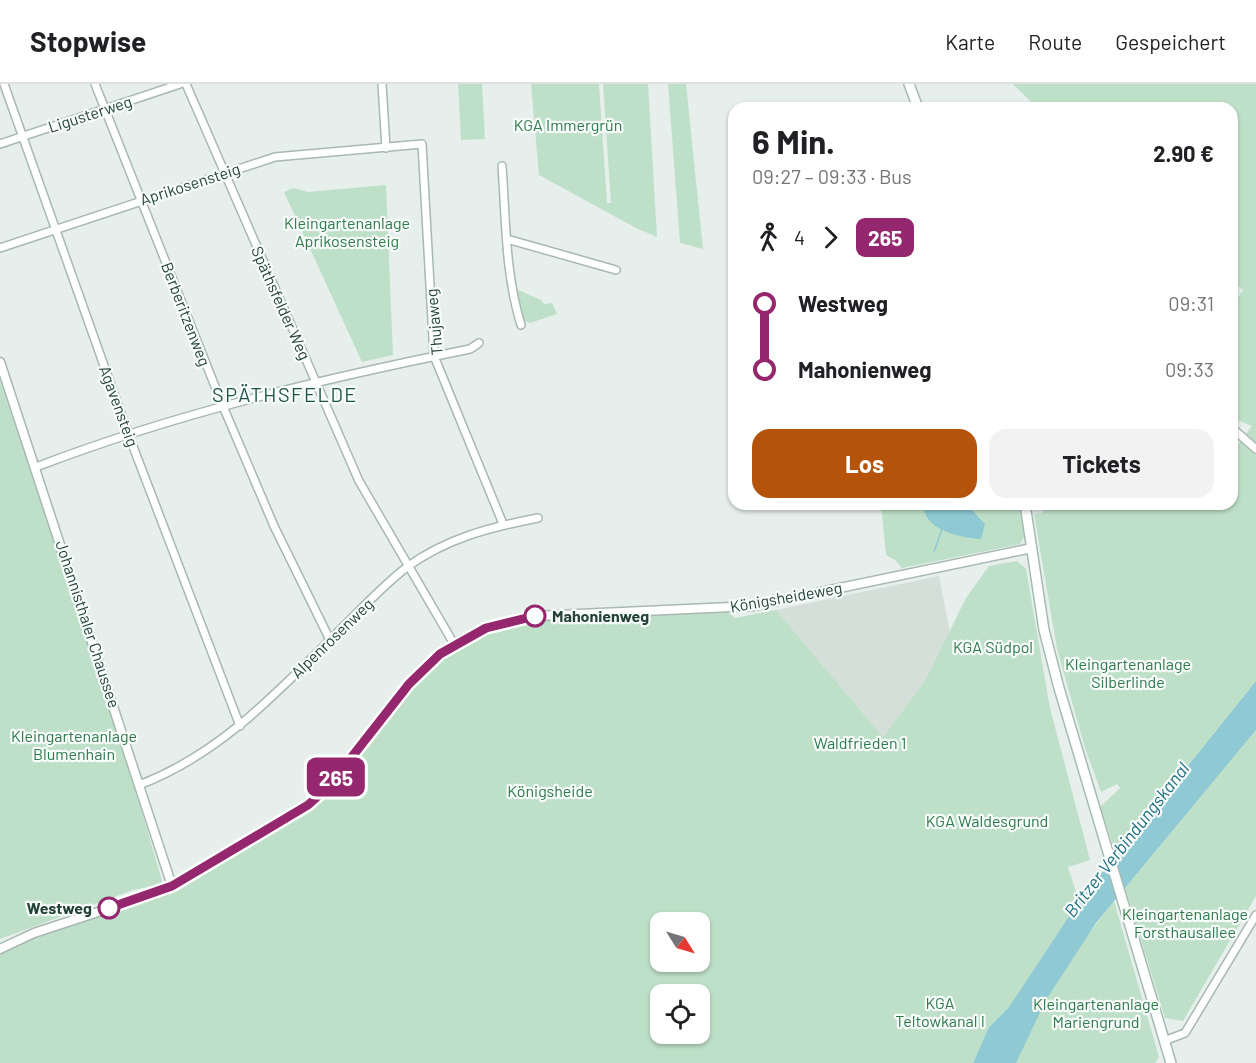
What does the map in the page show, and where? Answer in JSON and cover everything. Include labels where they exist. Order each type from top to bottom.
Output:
[{"type":"main road","points":[[909,84],[916,102]]},
{"type":"main road","points":[[1026,510],[1047,641],[1170,1063]]},
{"type":"street","name":"Agavensteig","points":[[4,84],[129,436],[240,726]]},
{"type":"street","name":"Berberitzenweg","points":[[95,84],[222,404],[274,526],[330,640]]},
{"type":"street","name":"Ligusterweg","points":[[0,144],[180,84]]},
{"type":"street","name":"Späthsfelder Weg","points":[[186,84],[359,481],[454,644]]},
{"type":"street","points":[[382,84],[386,147]]},
{"type":"street","name":"Aprikosensteig","points":[[0,248],[141,199],[275,157],[422,144]]},
{"type":"street","name":"Thujaweg","points":[[422,144],[434,356],[503,524]]},
{"type":"street","points":[[502,165],[511,294],[521,325]]},
{"type":"street","points":[[507,239],[616,270]]},
{"type":"street","points":[[36,467],[222,404],[315,381],[470,349],[479,343]]},
{"type":"street","name":"Johannisthaler Chaussee","points":[[0,362],[172,886]]},
{"type":"street","points":[[1238,433],[1256,449]]},
{"type":"street","name":"Alpenrosenweg","points":[[139,785],[204,752],[240,726],[408,567],[449,543],[503,524],[538,518]]},
{"type":"street","name":"Königsheideweg","points":[[0,949],[24,937],[172,886],[281,823],[319,796],[424,668],[454,644],[486,628],[524,617],[753,606],[1032,548]]},
{"type":"street","points":[[1164,1041],[1185,1033],[1256,915]]},
{"type":"shaded area","points":[[939,576],[950,632],[926,679],[883,737],[776,610]]},
{"type":"green space","points":[[458,84],[482,84],[485,139],[461,140]]},
{"type":"green space","name":"KGA Immergrün","points":[[531,84],[599,84],[607,203],[611,203],[603,84],[648,84],[657,237],[636,228],[539,175]]},
{"type":"green space","points":[[668,84],[686,84],[703,249],[680,243]]},
{"type":"green space","name":"Kleingartenanlage Silberlinde","points":[[1013,84],[1256,84],[1256,681],[1116,854],[1100,807],[1120,788],[1117,784],[1101,792],[1085,748],[1057,649],[1034,514],[1042,513],[1044,510],[1238,510],[1238,445],[1252,426],[1238,420],[1238,298],[1243,290],[1238,286],[1238,102],[1031,102]]},
{"type":"green space","name":"Kleingartenanlage Aprikosensteig","points":[[386,185],[393,355],[362,362],[284,192],[293,188],[308,192]]},
{"type":"green space","points":[[514,288],[541,300],[544,304],[552,303],[557,314],[530,323],[522,320]]},
{"type":"green space","name":"Kleingartenanlage Blumenhain","points":[[0,381],[105,687],[163,884],[133,890],[0,939]]},
{"type":"green space","points":[[882,510],[1020,510],[1024,537],[1020,544],[902,568],[886,555]]},
{"type":"green space","name":"Königsheide","points":[[1017,561],[1026,569],[1050,708],[1090,860],[1068,867],[1079,901],[1009,1007],[989,1027],[973,1063],[0,1063],[0,954],[17,944],[174,890],[299,816],[327,793],[419,678],[450,650],[479,634],[525,620],[726,611],[735,618],[776,610],[883,737],[926,679],[966,598],[989,566]]},
{"type":"green space","name":"Kleingartenanlage Forsthausallee","points":[[1256,730],[1256,896],[1183,1021],[1165,1018],[1125,888]]},
{"type":"green space","name":"Kleingartenanlage Mariengrund","points":[[1114,901],[1159,1057],[1155,1063],[1016,1063],[1025,1041],[1059,978]]},
{"type":"water","points":[[924,510],[972,510],[985,524],[981,539],[946,532],[938,528],[926,516]]},
{"type":"water","points":[[1256,681],[1256,730],[1096,923],[1046,1000],[1016,1063],[973,1063],[989,1027],[1009,1007],[1079,901]]},
{"type":"waterway","points":[[934,552],[942,529]]},
{"type":"bus line","name":"265","points":[[109,908],[172,886],[308,805],[329,786],[409,684],[440,654],[454,644],[486,628],[513,619],[535,616]]},
{"type":"place","name":"Mahonienweg","points":[[535,616]]},
{"type":"place","name":"Westweg","points":[[109,908]]},
{"type":"district","name":"SPÄTHSFELDE","points":[[285,395]]},
{"type":"park label","name":"KGA Südpol","points":[[993,647]]},
{"type":"park label","name":"Waldfrieden 1","points":[[860,743]]},
{"type":"park label","name":"KGA Waldesgrund","points":[[987,821]]},
{"type":"park label","name":"KGA Teltowkanal I","points":[[940,1012]]},
{"type":"water label","name":"Britzer Verbindungskanal","points":[[1127,840]]}]
